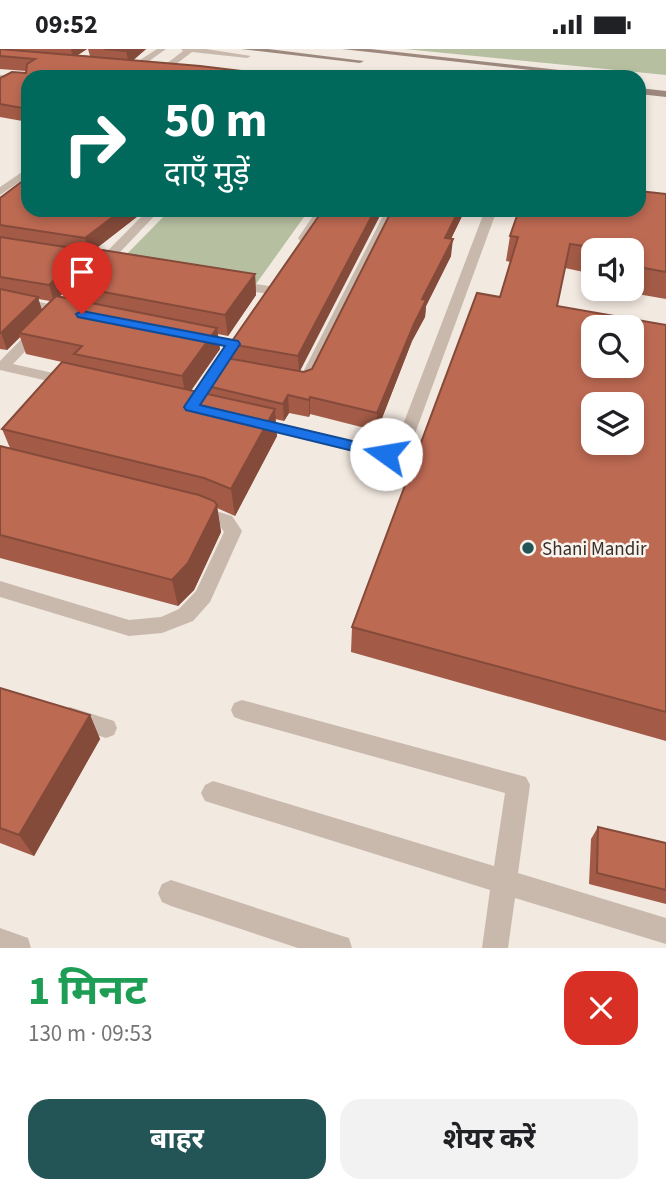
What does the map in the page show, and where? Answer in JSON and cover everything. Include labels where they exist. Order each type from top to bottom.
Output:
[{"type":"main road","points":[[346,49],[550,70]]},
{"type":"main road","points":[[246,53],[364,62]]},
{"type":"main road","points":[[646,92],[666,93]]},
{"type":"street","points":[[132,69],[162,49]]},
{"type":"street","points":[[162,70],[188,49],[246,53]]},
{"type":"street","points":[[119,67],[137,70]]},
{"type":"street","points":[[0,78],[21,80]]},
{"type":"street","points":[[0,192],[21,176]]},
{"type":"street","points":[[1,366],[146,217]]},
{"type":"street","points":[[292,256],[318,217]]},
{"type":"street","points":[[281,377],[305,381],[388,217]]},
{"type":"street","points":[[243,420],[386,454],[397,451],[402,446],[488,217]]},
{"type":"street","points":[[220,282],[269,290]]},
{"type":"street","points":[[0,298],[84,315]]},
{"type":"street","points":[[179,333],[233,344]]},
{"type":"street","points":[[1,366],[83,384]]},
{"type":"street","points":[[0,589],[129,628],[162,625],[186,615],[203,596],[233,531],[226,521],[182,507]]},
{"type":"street","points":[[242,710],[518,785],[495,948]]},
{"type":"street","points":[[53,712],[106,728]]},
{"type":"street","points":[[213,793],[666,931]]},
{"type":"street","points":[[171,893],[339,948]]},
{"type":"street","points":[[0,941],[18,948]]},
{"type":"green space","points":[[405,49],[666,49],[666,75],[646,73],[646,70],[616,70]]},
{"type":"green space","points":[[163,217],[304,217],[256,284],[121,260]]},
{"type":"building","points":[[0,49],[233,70],[26,70],[27,64],[35,59],[0,56]]},
{"type":"building","points":[[12,72],[21,73],[21,108],[0,104],[0,78]]},
{"type":"building","points":[[21,182],[21,217],[113,217],[85,238],[0,225],[0,198]]},
{"type":"building","name":"Shani Mandir","points":[[646,192],[666,194],[666,272],[644,268],[644,238],[581,238],[581,246],[570,244],[557,306],[609,315],[581,315],[581,378],[644,378],[644,321],[666,325],[666,712],[352,627],[477,293],[500,297],[518,237],[510,236],[517,217],[646,217]]},
{"type":"building","points":[[318,217],[371,217],[298,356],[230,344]]},
{"type":"building","points":[[388,217],[456,217],[445,238],[453,239],[422,299],[426,300],[377,413],[310,397],[309,400],[288,395],[283,404],[203,385],[221,357],[304,372],[312,369]]},
{"type":"building","points":[[0,237],[85,250],[49,285],[0,277]]},
{"type":"building","points":[[102,250],[255,274],[225,315],[67,285]]},
{"type":"building","points":[[0,289],[38,297],[1,333],[0,333]]},
{"type":"building","points":[[56,296],[217,328],[182,376],[74,354],[82,346],[19,333]]},
{"type":"building","points":[[62,362],[275,409],[231,489],[204,478],[2,429]]},
{"type":"building","points":[[0,446],[199,495],[217,505],[188,563],[172,580],[0,535]]},
{"type":"building","points":[[0,688],[90,715],[19,835],[0,828]]},
{"type":"building","points":[[598,827],[666,843],[666,890],[597,873]]},
{"type":"place","name":"Shani Mandir","points":[[528,548]]},
{"type":"route","points":[[82,314],[233,344],[191,407],[386,454]]}]
